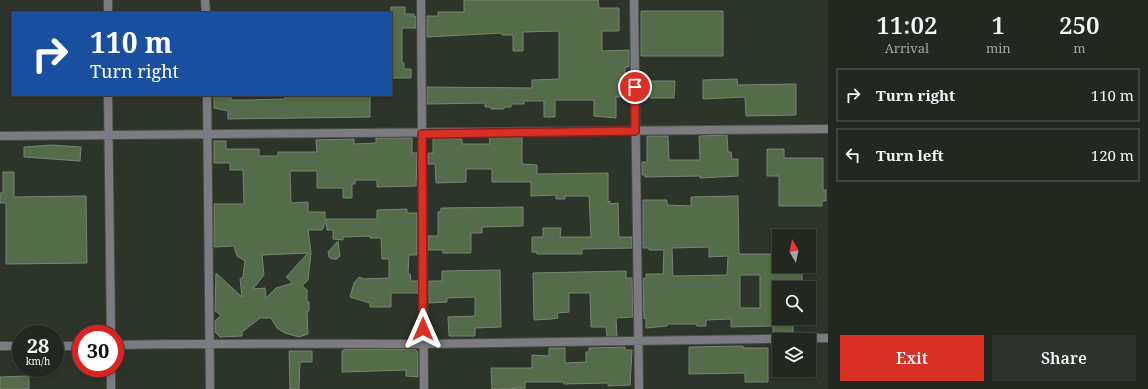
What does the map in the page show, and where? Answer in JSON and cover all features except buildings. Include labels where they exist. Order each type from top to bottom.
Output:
[{"type":"street","points":[[108,0],[108,12]]},
{"type":"street","points":[[205,0],[206,12]]},
{"type":"street","points":[[421,0],[424,389]]},
{"type":"street","points":[[634,0],[639,389]]},
{"type":"street","points":[[108,96],[111,325]]},
{"type":"street","points":[[206,96],[210,389]]},
{"type":"street","points":[[0,136],[207,133],[422,134],[828,129]]},
{"type":"street","points":[[124,345],[210,343],[423,344],[639,342],[828,338]]},
{"type":"street","points":[[0,346],[12,346]]},
{"type":"street","points":[[111,377],[111,389]]},
{"type":"route","points":[[423,329],[422,134],[635,131],[635,87]]}]
